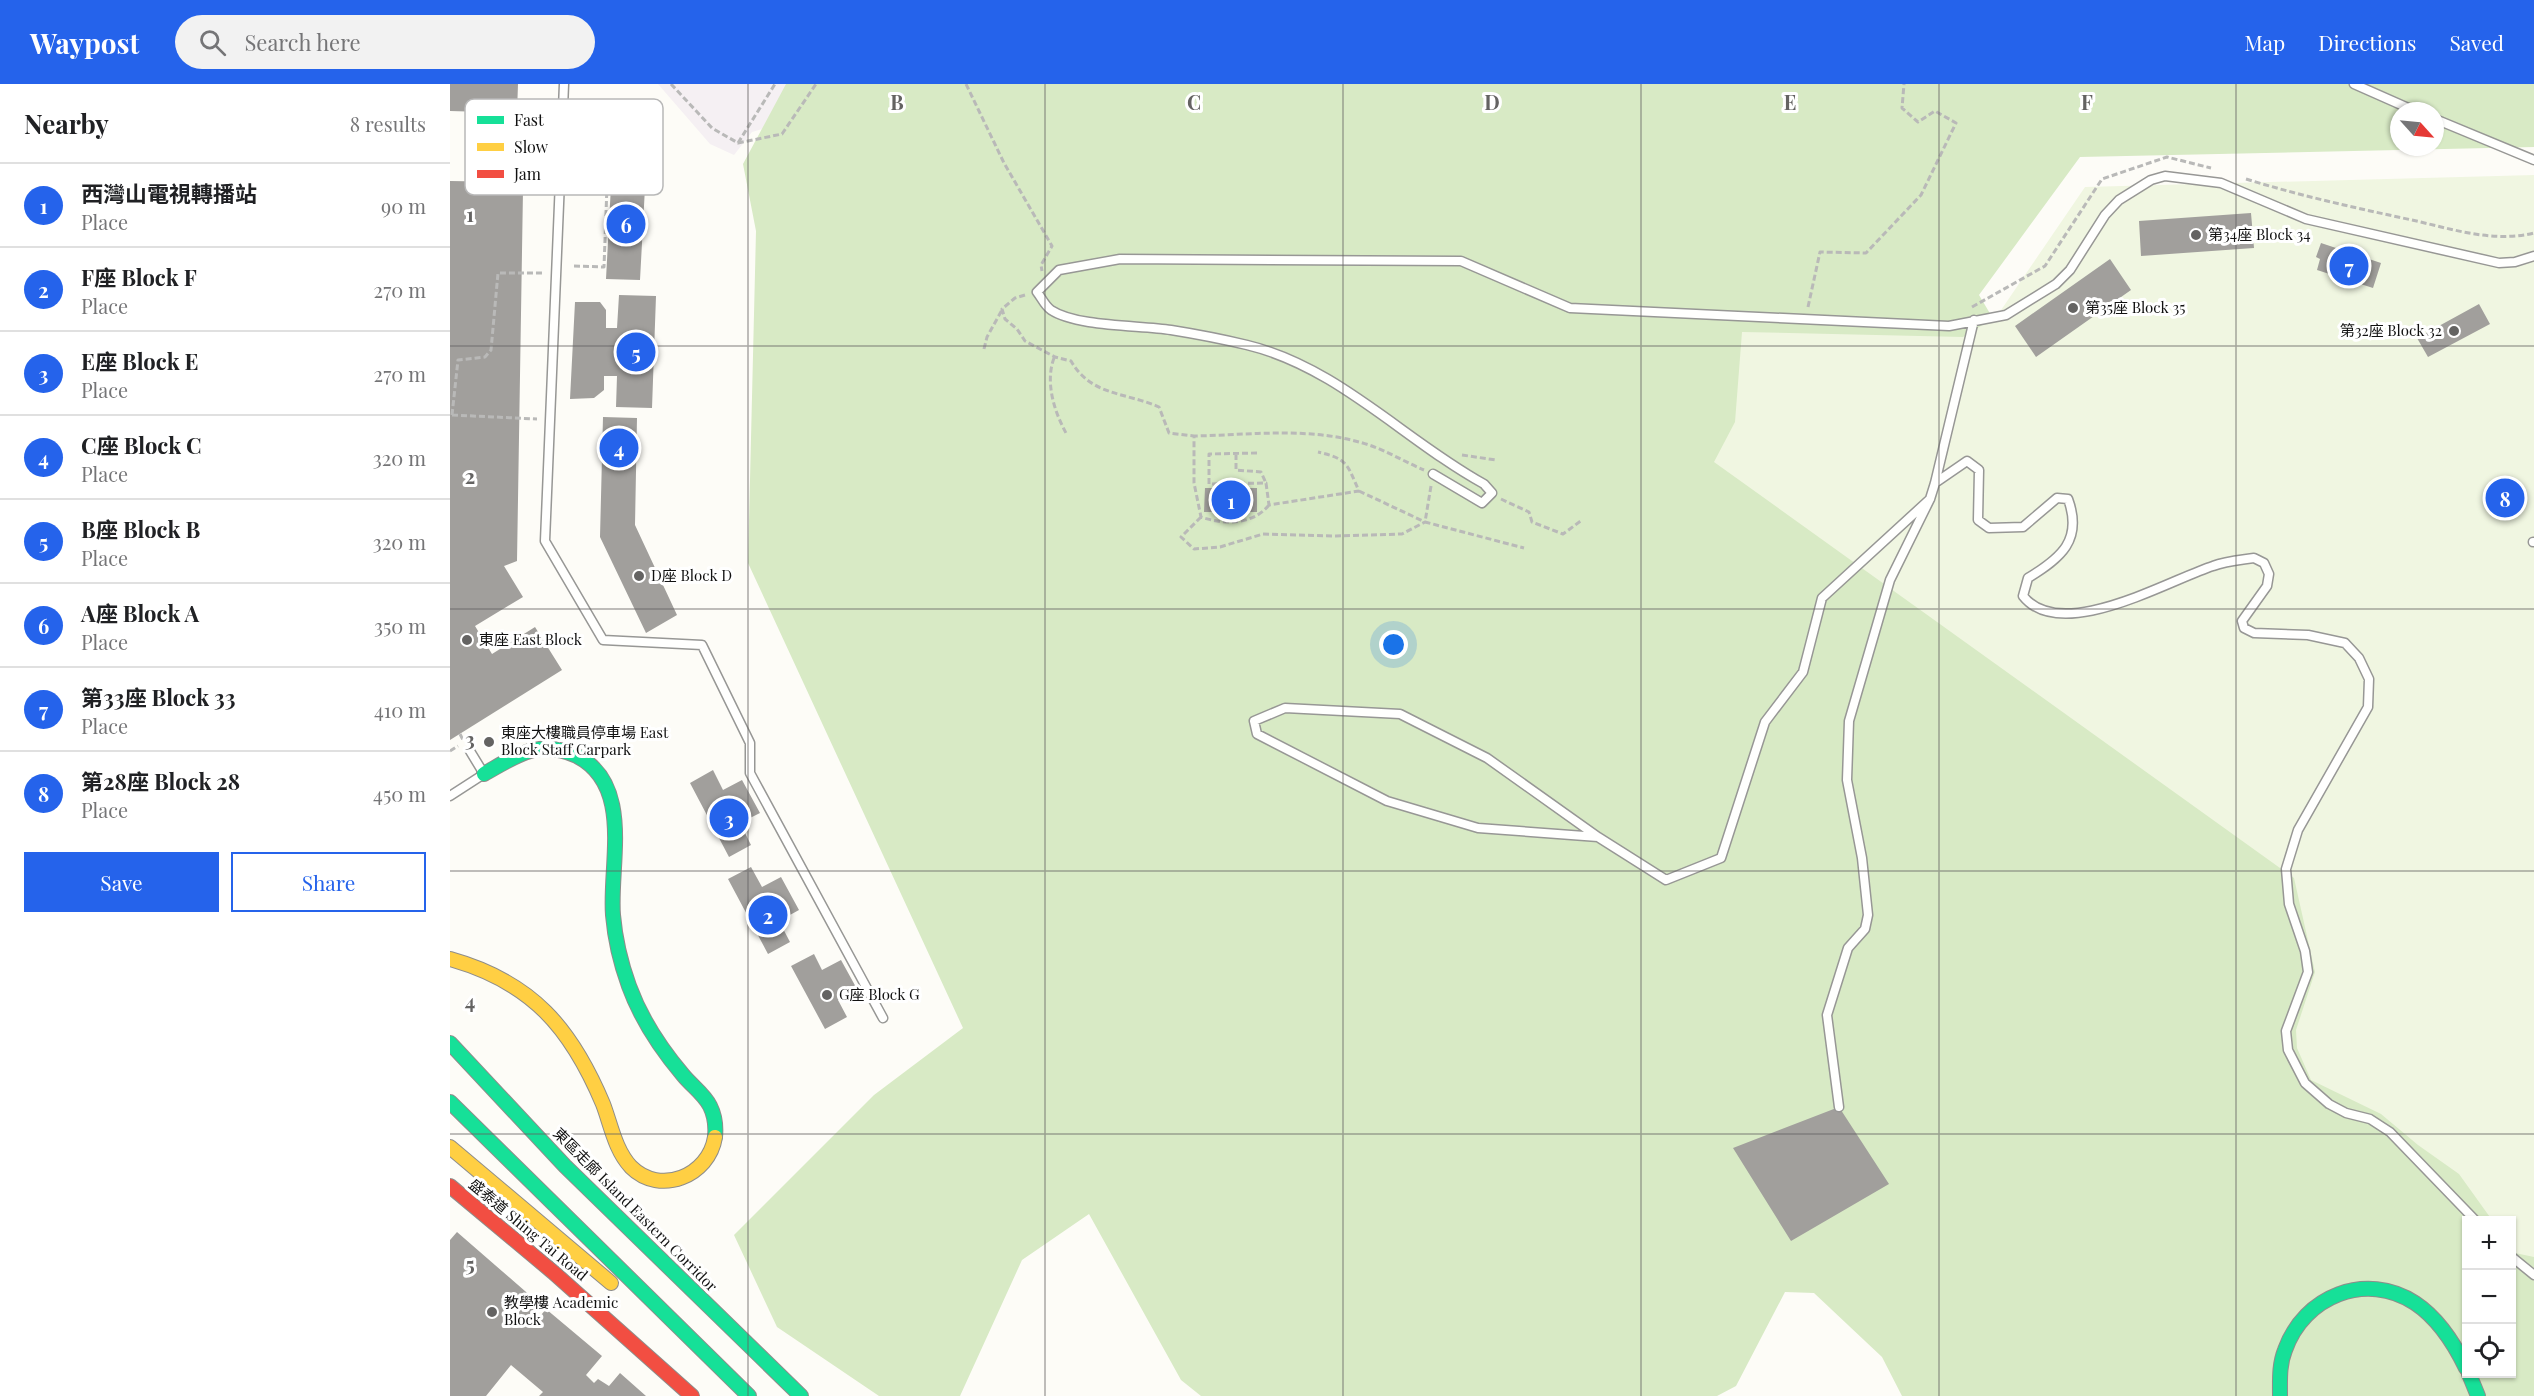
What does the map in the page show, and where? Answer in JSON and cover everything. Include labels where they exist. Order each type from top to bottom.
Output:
[{"type":"main road","points":[[450,959],[484,970],[513,984],[549,1014],[576,1050],[600,1098],[622,1155],[632,1168],[648,1178],[670,1181],[691,1174],[705,1162],[711,1152],[716,1133],[712,1109],[674,1064],[649,1027],[633,997],[619,953],[613,916],[612,803],[605,782],[592,765],[584,759],[573,753],[549,749],[528,750],[484,774]]},
{"type":"main road","name":"東區走廊 Island Eastern Corridor","points":[[450,1043],[565,1166],[801,1396]]},
{"type":"main road","points":[[450,1060],[565,1166]]},
{"type":"main road","points":[[450,1102],[657,1303],[748,1396]]},
{"type":"main road","points":[[450,1146],[748,1396]]},
{"type":"main road","name":"盛泰道 Shing Tai Road","points":[[450,1186],[553,1272],[692,1396]]},
{"type":"main road","points":[[2280,1395],[2279,1368],[2291,1333],[2316,1307],[2334,1295],[2352,1289],[2382,1289],[2415,1302],[2444,1331],[2462,1361]]},
{"type":"main road","points":[[2471,1378],[2478,1396]]},
{"type":"lane","points":[[563,99],[564,84]]},
{"type":"lane","points":[[2354,84],[2395,102]]},
{"type":"lane","points":[[2444,123],[2534,160]]},
{"type":"lane","points":[[1432,474],[1482,503],[1492,493],[1484,484],[1425,447],[1354,394],[1300,364],[1249,345],[1170,329],[1083,321],[1050,309],[1040,289],[1059,270],[1120,259],[1461,261],[1570,308],[1949,326],[2006,315],[2056,284],[2070,270],[2105,215],[2119,200],[2151,180],[2165,176],[2221,183],[2306,219],[2499,263],[2515,262],[2534,256]]},
{"type":"lane","points":[[559,195],[545,541],[603,640],[702,645],[750,743],[750,773],[883,1018]]},
{"type":"lane","points":[[1839,1107],[1827,1015],[1848,948],[1865,929],[1868,915],[1862,858],[1846,780],[1849,721],[1890,580],[1930,499],[1935,483],[1974,320]]},
{"type":"lane","points":[[1935,483],[1967,461],[1979,470],[1978,520],[1989,528],[2023,527],[2057,498],[2068,499],[2073,513],[2072,530],[2066,549],[2055,562],[2028,578],[2023,596],[2029,604],[2052,612],[2087,611],[2113,607],[2214,565],[2254,558],[2264,563],[2269,573],[2266,586],[2242,621],[2244,628],[2254,633],[2330,638],[2345,643],[2359,658],[2369,679],[2368,706],[2298,830],[2286,869],[2289,904],[2305,951],[2308,972],[2286,1031],[2288,1050],[2305,1083],[2329,1104],[2346,1113],[2370,1119],[2390,1132],[2470,1216]]},
{"type":"lane","points":[[1598,837],[1478,828],[1387,801],[1257,734],[1254,721],[1285,708],[1401,714],[1486,758],[1598,837],[1666,880],[1720,858],[1765,722],[1803,672],[1822,598],[1930,499]]},
{"type":"lane","points":[[450,796],[484,774],[470,751]]},
{"type":"lane","points":[[2516,1261],[2534,1275]]},
{"type":"path","points":[[671,84],[712,128],[738,142],[782,134],[816,84]]},
{"type":"path","points":[[738,142],[775,84]]},
{"type":"path","points":[[966,84],[1004,163],[1052,246],[1041,265],[1040,289],[1015,298],[1002,309],[987,337],[984,349]]},
{"type":"path","points":[[1806,319],[1820,252],[1866,253],[1921,195],[1956,123],[1935,111],[1918,122],[1902,108],[1904,84]]},
{"type":"path","points":[[1968,309],[2045,266],[2102,179],[2167,157],[2213,169]]},
{"type":"path","points":[[2246,179],[2311,199],[2480,235],[2516,237],[2534,233]]},
{"type":"path","points":[[574,266],[604,267],[607,195]]},
{"type":"path","points":[[537,419],[451,415],[458,360],[485,357],[491,350],[498,273],[544,273]]},
{"type":"path","points":[[1002,309],[1005,319],[1017,329],[1025,341],[1054,357],[1071,362],[1079,376],[1093,386],[1159,407],[1169,432],[1194,436],[1299,432],[1339,437],[1370,445],[1432,474],[1425,522]]},
{"type":"path","points":[[1054,357],[1050,369],[1052,393],[1056,414],[1066,433]]},
{"type":"path","points":[[1194,436],[1194,483],[1201,517]]},
{"type":"path","points":[[1318,452],[1346,463],[1359,491]]},
{"type":"path","points":[[1257,453],[1209,454],[1209,484],[1266,483]]},
{"type":"path","points":[[1236,454],[1236,471],[1261,472],[1266,483],[1269,505]]},
{"type":"path","points":[[1201,517],[1213,521],[1249,521],[1261,515],[1269,505],[1359,491],[1425,522],[1524,548]]},
{"type":"path","points":[[1492,493],[1510,505],[1529,512],[1532,522],[1563,534],[1582,520]]},
{"type":"path","points":[[1201,517],[1181,537],[1194,549],[1220,547],[1263,534],[1382,536],[1402,534],[1425,522]]},
{"type":"shaded area","points":[[658,84],[806,84],[772,126],[752,132],[734,155],[710,144]]},
{"type":"green space","points":[[786,84],[2534,84],[2534,147],[2444,149],[2444,102],[2390,102],[2390,150],[2080,157],[1979,295],[2534,1228],[2534,1396],[1902,1396],[1882,1357],[1814,1293],[1785,1292],[1736,1386],[1717,1396],[1201,1396],[1181,1380],[1089,1214],[1022,1260],[960,1396],[879,1396],[777,1327],[734,1235],[874,1095],[963,1028],[748,563],[756,231],[743,164]]},
{"type":"green space","points":[[2534,175],[2534,1257],[2516,1253],[2516,1216],[2489,1216],[2459,1174],[2418,1145],[2381,1114],[2311,1080],[2297,1048],[2296,1030],[2315,972],[2294,878],[1714,462],[1735,422],[1742,332],[1963,337],[1997,316],[2085,187]]},
{"type":"building","points":[[450,84],[518,84],[517,99],[465,99],[465,111],[450,111]]},
{"type":"building","points":[[450,181],[465,181],[465,195],[523,195],[517,561],[504,566],[523,597],[475,626],[492,654],[535,627],[562,670],[450,740]]},
{"type":"building","points":[[610,195],[645,195],[640,280],[606,279]]},
{"type":"building","name":"第34座 Block 34","points":[[2251,213],[2254,248],[2141,256],[2139,221]]},
{"type":"building","points":[[2321,243],[2381,263],[2373,288],[2317,270],[2320,259],[2316,257]]},
{"type":"building","name":"第35座 Block 35","points":[[2110,259],[2131,290],[2036,357],[2015,326]]},
{"type":"building","points":[[619,295],[656,296],[652,408],[616,407],[617,376],[604,376],[604,390],[594,398],[570,399],[575,302],[600,302],[606,310],[606,328],[617,328]]},
{"type":"building","name":"第32座 Block 32","points":[[2479,304],[2490,324],[2428,357],[2417,338]]},
{"type":"building","points":[[603,417],[637,418],[635,525],[677,615],[646,633],[600,537]]},
{"type":"building","points":[[2499,483],[2516,487],[2511,513],[2493,509]]},
{"type":"building","points":[[1205,488],[1257,488],[1257,512],[1204,512]]},
{"type":"building","points":[[713,770],[723,790],[742,780],[760,813],[740,823],[751,845],[729,857],[690,783]]},
{"type":"building","points":[[751,867],[762,887],[781,877],[799,910],[779,921],[790,942],[768,954],[728,879]]},
{"type":"building","name":"G座 Block G","points":[[814,954],[822,970],[841,960],[857,989],[838,1000],[847,1017],[825,1029],[791,966]]},
{"type":"building","points":[[1839,1107],[1889,1184],[1791,1241],[1733,1148]]},
{"type":"building","name":"教學樓 Academic Block","points":[[457,1232],[541,1305],[532,1315],[537,1320],[546,1309],[602,1356],[586,1375],[594,1383],[598,1379],[609,1386],[620,1373],[646,1396],[539,1396],[543,1392],[511,1365],[486,1396],[450,1396],[450,1240]]},
{"type":"traffic: fast","points":[[484,774],[517,756],[539,749],[551,749],[577,756],[595,769],[606,786],[615,828],[613,915],[623,969],[639,1010],[652,1033],[686,1079],[710,1106],[715,1122],[715,1137]]},
{"type":"traffic: fast","points":[[450,1043],[565,1166],[801,1396]]},
{"type":"traffic: fast","points":[[450,1102],[749,1396]]},
{"type":"traffic: fast","points":[[2280,1396],[2282,1361],[2294,1331],[2306,1315],[2322,1303],[2339,1294],[2357,1290],[2377,1289],[2396,1294],[2424,1309],[2445,1332],[2462,1361]]},
{"type":"traffic: fast","points":[[2471,1378],[2478,1396]]},
{"type":"traffic: slow","points":[[450,959],[479,969],[526,995],[562,1031],[591,1077],[621,1153],[631,1167],[643,1176],[669,1181],[682,1178],[703,1162],[711,1151],[715,1137]]},
{"type":"traffic: slow","points":[[450,1147],[611,1283]]},
{"type":"traffic: jam","points":[[450,1186],[553,1272],[692,1396]]},
{"type":"place","name":"A座 Block A","points":[[626,224]]},
{"type":"place","name":"第34座 Block 34","points":[[2196,235]]},
{"type":"place","name":"第33座 Block 33","points":[[2349,266]]},
{"type":"place","name":"第35座 Block 35","points":[[2073,308]]},
{"type":"place","name":"第32座 Block 32","points":[[2454,331]]},
{"type":"place","name":"B座 Block B","points":[[636,352]]},
{"type":"place","name":"C座 Block C","points":[[619,448]]},
{"type":"place","name":"第28座 Block 28","points":[[2505,498]]},
{"type":"place","name":"西灣山電視轉播站","points":[[1231,500]]},
{"type":"place","name":"D座 Block D","points":[[639,576]]},
{"type":"place","name":"東座 East Block","points":[[467,640]]},
{"type":"place","name":"東座大樓職員停車場 East Block Staff Carpark","points":[[489,742]]},
{"type":"place","name":"E座 Block E","points":[[729,818]]},
{"type":"place","name":"F座 Block F","points":[[768,915]]},
{"type":"place","name":"G座 Block G","points":[[827,995]]},
{"type":"place","name":"教學樓 Academic Block","points":[[492,1312]]}]
